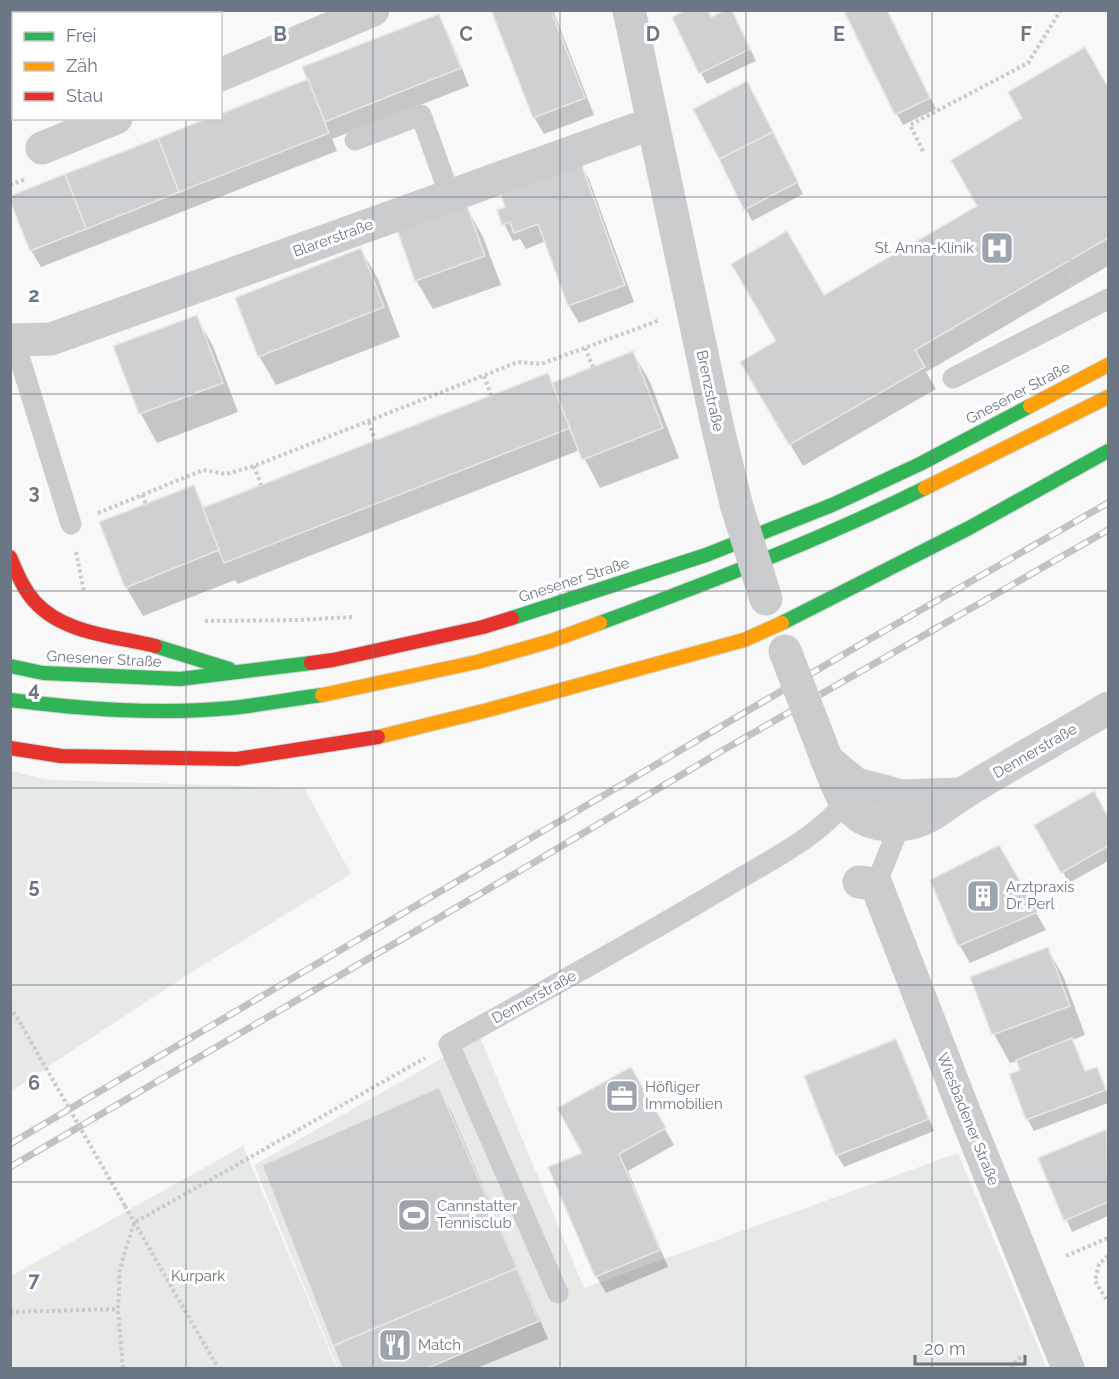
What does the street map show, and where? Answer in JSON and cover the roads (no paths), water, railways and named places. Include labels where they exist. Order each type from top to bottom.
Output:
[{"type":"main road","name":"Gnesener Straße","points":[[10,666],[43,673],[180,679],[333,660],[483,627],[706,555],[832,505],[910,468],[1108,365]]},
{"type":"main road","points":[[10,700],[75,708],[163,710],[230,708],[335,693],[477,662],[541,644],[692,589],[870,515],[1108,397]]},
{"type":"main road","points":[[10,748],[60,756],[237,759],[372,738],[488,710],[744,640],[969,528],[1108,451]]},
{"type":"main road","points":[[10,557],[17,577],[33,600],[59,620],[84,631],[158,646],[240,672]]},
{"type":"street","points":[[222,74],[373,10]]},
{"type":"street","name":"Brenzstraße","points":[[629,10],[732,491],[775,625],[827,760]]},
{"type":"street","points":[[42,148],[111,120]]},
{"type":"street","name":"Blarerstraße","points":[[12,340],[51,339],[653,123]]},
{"type":"street","name":"Dennerstraße","points":[[827,760],[850,793],[859,817],[887,825],[917,822],[1108,708]]},
{"type":"street","name":"Dennerstraße","points":[[850,793],[901,796],[961,794]]},
{"type":"street","name":"Wiesbadener Straße","points":[[868,883],[962,1106],[1068,1368]]},
{"type":"lane","points":[[355,140],[421,115],[450,196]]},
{"type":"lane","points":[[953,378],[1108,299]]},
{"type":"lane","points":[[12,340],[71,525]]},
{"type":"lane","name":"Dennerstraße","points":[[558,1293],[449,1044],[637,940],[813,834],[850,793]]},
{"type":"lane","points":[[868,883],[912,796]]},
{"type":"railway","points":[[10,1144],[863,643],[1108,503]]},
{"type":"railway","points":[[10,1167],[725,749],[1108,530]]},
{"type":"place","name":"St. Anna-Klinik","points":[[997,248]]},
{"type":"place","name":"Arztpraxis Dr. Perl","points":[[983,896]]},
{"type":"place","name":"Höfliger Immobilien","points":[[622,1096]]},
{"type":"place","name":"Cannstatter Tennisclub","points":[[414,1215]]},
{"type":"place","name":"Match","points":[[395,1345]]},
{"type":"park label","name":"Kurpark","points":[[198,1276]]}]
